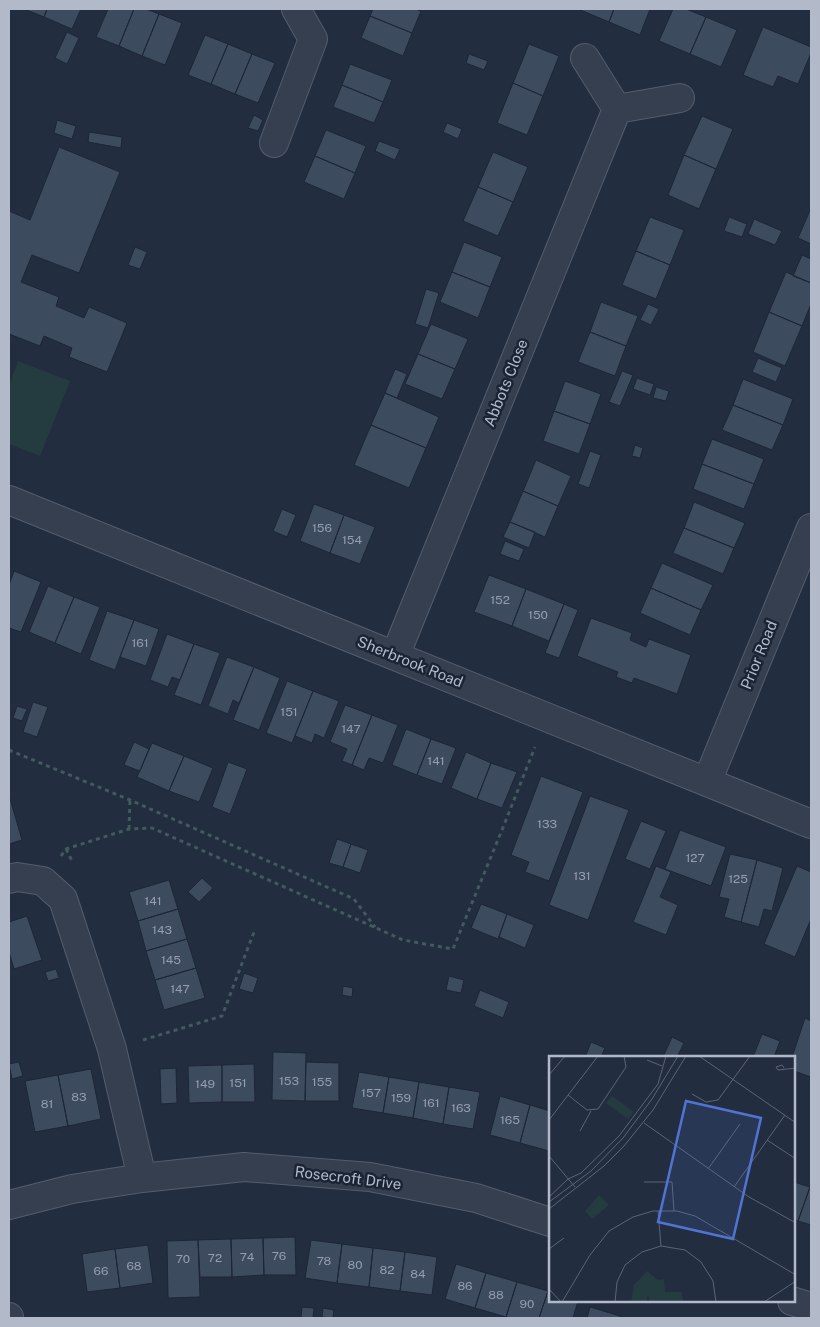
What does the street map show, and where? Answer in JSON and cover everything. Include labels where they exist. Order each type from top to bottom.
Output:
[{"type":"street","points":[[274,143],[313,39],[296,9]]},
{"type":"street","points":[[585,58],[617,109],[680,98]]},
{"type":"street","name":"Abbots Close","points":[[396,656],[617,109]]},
{"type":"street","name":"Sherbrook Road","points":[[9,500],[811,824]]},
{"type":"street","name":"Prior Road","points":[[707,782],[811,528]]},
{"type":"street","points":[[9,879],[17,877],[43,881],[63,899],[112,1048],[142,1178]]},
{"type":"street","name":"Rosecroft Drive","points":[[9,1205],[72,1189],[142,1178],[244,1167],[370,1177],[476,1198],[549,1222]]},
{"type":"street","points":[[795,1302],[811,1307]]},
{"type":"path","points":[[43,881],[66,849],[129,829],[152,828],[403,940],[453,949],[546,717]]},
{"type":"path","points":[[9,750],[130,800],[354,899],[376,927]]},
{"type":"path","points":[[129,829],[130,800]]},
{"type":"path","points":[[140,1042],[222,1016],[254,932]]},
{"type":"green space","points":[[18,361],[70,381],[40,456],[9,444],[9,386]]},
{"type":"building","points":[[24,9],[47,9],[44,17]]},
{"type":"building","points":[[47,9],[81,9],[72,29],[44,17]]},
{"type":"building","points":[[108,9],[134,9],[119,46],[96,37]]},
{"type":"building","points":[[134,9],[146,9],[159,14],[142,56],[119,46]]},
{"type":"building","points":[[373,9],[415,9],[421,11],[412,33],[370,16]]},
{"type":"building","points":[[578,9],[614,9],[609,22]]},
{"type":"building","points":[[614,9],[650,9],[640,35],[609,22]]},
{"type":"building","points":[[673,9],[686,9],[706,17],[690,54],[659,41]]},
{"type":"building","points":[[159,14],[182,23],[165,65],[142,56]]},
{"type":"building","points":[[370,16],[412,33],[403,56],[361,38]]},
{"type":"building","points":[[706,17],[737,30],[721,67],[690,54]]},
{"type":"building","points":[[763,27],[811,47],[811,53],[798,84],[778,76],[773,87],[743,75]]},
{"type":"building","points":[[67,32],[79,38],[67,64],[55,58]]},
{"type":"building","points":[[205,35],[228,44],[211,84],[188,75]]},
{"type":"building","points":[[228,44],[252,54],[235,94],[211,84]]},
{"type":"building","points":[[529,44],[559,56],[543,96],[513,83]]},
{"type":"building","points":[[252,54],[275,63],[258,103],[235,94]]},
{"type":"building","points":[[469,54],[488,61],[484,70],[466,63]]},
{"type":"building","points":[[350,64],[392,80],[383,102],[342,85]]},
{"type":"building","points":[[513,83],[543,96],[527,135],[497,123]]},
{"type":"building","points":[[342,85],[383,102],[374,123],[333,107]]},
{"type":"building","points":[[254,115],[263,120],[258,131],[248,128]]},
{"type":"building","points":[[702,116],[733,129],[716,169],[684,155]]},
{"type":"building","points":[[57,120],[76,126],[72,139],[54,133]]},
{"type":"building","points":[[447,123],[462,129],[458,139],[443,132]]},
{"type":"building","points":[[326,130],[366,146],[355,173],[315,156]]},
{"type":"building","points":[[89,132],[122,137],[121,148],[88,142]]},
{"type":"building","points":[[379,141],[400,149],[395,160],[375,151]]},
{"type":"building","points":[[59,147],[120,172],[79,273],[32,255],[21,282],[59,297],[56,306],[84,318],[89,307],[127,323],[107,372],[69,357],[72,348],[44,336],[40,346],[9,334],[9,211],[30,220]]},
{"type":"building","points":[[493,152],[528,167],[513,202],[478,187]]},
{"type":"building","points":[[684,155],[716,169],[699,209],[668,195]]},
{"type":"building","points":[[315,156],[355,173],[344,199],[304,182]]},
{"type":"building","points":[[478,187],[513,202],[498,236],[463,221]]},
{"type":"building","points":[[811,208],[811,244],[798,238]]},
{"type":"building","points":[[650,217],[684,230],[670,265],[636,251]]},
{"type":"building","points":[[729,217],[747,224],[742,237],[724,231]]},
{"type":"building","points":[[754,219],[782,231],[775,245],[748,234]]},
{"type":"building","points":[[464,242],[502,257],[490,287],[452,272]]},
{"type":"building","points":[[135,247],[147,252],[140,269],[128,265]]},
{"type":"building","points":[[636,251],[670,265],[656,299],[622,285]]},
{"type":"building","points":[[802,255],[811,259],[811,283],[793,276]]},
{"type":"building","points":[[452,272],[490,287],[478,318],[440,302]]},
{"type":"building","points":[[786,272],[811,283],[811,304],[802,326],[769,312]]},
{"type":"building","points":[[426,289],[439,293],[428,328],[415,324]]},
{"type":"building","points":[[601,302],[638,316],[626,346],[590,332]]},
{"type":"building","points":[[648,304],[659,309],[651,325],[640,320]]},
{"type":"building","points":[[769,312],[802,326],[785,366],[753,352]]},
{"type":"building","points":[[431,324],[468,339],[455,369],[418,354]]},
{"type":"building","points":[[590,332],[626,346],[615,376],[578,362]]},
{"type":"building","points":[[418,354],[455,369],[442,399],[405,384]]},
{"type":"building","points":[[758,358],[782,368],[776,382],[752,372]]},
{"type":"building","points":[[395,369],[407,374],[397,398],[385,393]]},
{"type":"building","points":[[622,371],[633,375],[620,406],[609,402]]},
{"type":"building","points":[[637,378],[654,384],[650,395],[633,389]]},
{"type":"building","points":[[743,379],[793,399],[783,425],[733,405]]},
{"type":"building","points":[[565,381],[601,394],[590,424],[554,411]]},
{"type":"building","points":[[656,387],[669,391],[666,401],[653,398]]},
{"type":"building","points":[[385,393],[439,417],[426,448],[371,425]]},
{"type":"building","points":[[733,405],[783,425],[772,450],[722,430]]},
{"type":"building","points":[[554,411],[590,424],[579,454],[543,441]]},
{"type":"building","points":[[371,425],[426,448],[409,488],[354,465]]},
{"type":"building","points":[[712,439],[764,459],[754,484],[702,464]]},
{"type":"building","points":[[635,445],[643,448],[640,458],[632,456]]},
{"type":"building","points":[[590,451],[601,455],[589,488],[578,484]]},
{"type":"building","points":[[536,460],[571,476],[558,506],[523,491]]},
{"type":"building","points":[[702,464],[754,484],[744,509],[693,489]]},
{"type":"building","points":[[523,491],[558,506],[545,537],[510,522]]},
{"type":"building","points":[[694,502],[745,523],[734,548],[684,528]]},
{"type":"building","points":[[314,504],[344,515],[330,553],[300,541]]},
{"type":"building","points":[[282,509],[296,515],[287,537],[273,531]]},
{"type":"building","points":[[344,515],[375,527],[360,564],[330,553]]},
{"type":"building","points":[[510,522],[535,532],[529,548],[503,537]]},
{"type":"building","points":[[684,528],[734,548],[723,574],[673,553]]},
{"type":"building","points":[[505,541],[524,549],[519,561],[500,554]]},
{"type":"building","points":[[662,563],[713,585],[701,610],[651,588]]},
{"type":"building","points":[[14,571],[41,582],[21,632],[9,628],[9,585]]},
{"type":"building","points":[[489,575],[526,589],[512,626],[474,612]]},
{"type":"building","points":[[48,586],[74,597],[55,643],[29,632]]},
{"type":"building","points":[[651,588],[701,610],[690,635],[640,613]]},
{"type":"building","points":[[526,589],[564,604],[549,641],[512,626]]},
{"type":"building","points":[[74,597],[100,607],[81,654],[55,643]]},
{"type":"building","points":[[564,604],[578,610],[559,658],[545,653]]},
{"type":"building","points":[[107,611],[134,620],[115,670],[89,660]]},
{"type":"building","points":[[591,618],[632,633],[630,640],[646,647],[649,639],[691,655],[677,694],[634,678],[632,683],[616,677],[618,672],[577,656]]},
{"type":"building","points":[[134,620],[159,629],[146,666],[120,657]]},
{"type":"building","points":[[167,634],[194,644],[180,680],[172,677],[168,687],[150,680]]},
{"type":"building","points":[[194,644],[220,653],[201,705],[174,695]]},
{"type":"building","points":[[227,657],[254,667],[239,703],[233,700],[228,714],[208,706]]},
{"type":"building","points":[[254,667],[280,678],[259,730],[233,720]]},
{"type":"building","points":[[287,681],[313,691],[292,743],[266,733]]},
{"type":"building","points":[[313,691],[339,701],[324,738],[315,734],[312,743],[295,736]]},
{"type":"building","points":[[33,702],[48,707],[37,737],[23,732]]},
{"type":"building","points":[[345,705],[372,715],[352,765],[342,761],[347,749],[330,742]]},
{"type":"building","points":[[17,706],[27,709],[22,721],[13,718]]},
{"type":"building","points":[[372,715],[398,725],[383,763],[369,758],[364,770],[352,765]]},
{"type":"building","points":[[406,729],[431,739],[417,775],[392,765]]},
{"type":"building","points":[[431,739],[456,748],[442,784],[417,775]]},
{"type":"building","points":[[134,742],[149,749],[140,771],[124,765]]},
{"type":"building","points":[[152,743],[184,756],[169,791],[137,777]]},
{"type":"building","points":[[466,752],[491,763],[477,799],[451,788]]},
{"type":"building","points":[[184,756],[213,768],[199,802],[169,791]]},
{"type":"building","points":[[228,762],[247,769],[230,814],[212,807]]},
{"type":"building","points":[[491,763],[517,772],[502,808],[477,799]]},
{"type":"building","points":[[541,776],[583,792],[549,881],[525,872],[529,862],[511,855]]},
{"type":"building","points":[[9,795],[22,840],[9,844]]},
{"type":"building","points":[[590,796],[629,810],[588,920],[549,905]]},
{"type":"building","points":[[641,821],[666,831],[650,869],[625,859]]},
{"type":"building","points":[[680,830],[726,847],[711,886],[665,869]]},
{"type":"building","points":[[337,839],[351,844],[343,867],[329,863]]},
{"type":"building","points":[[351,844],[368,850],[360,873],[343,867]]},
{"type":"building","points":[[730,854],[757,860],[741,922],[724,917],[729,899],[719,897]]},
{"type":"building","points":[[757,860],[783,868],[772,911],[764,909],[759,927],[741,922]]},
{"type":"building","points":[[656,866],[671,872],[660,897],[678,905],[666,935],[633,922]]},
{"type":"building","points":[[797,866],[811,872],[811,919],[795,957],[764,944]]},
{"type":"building","points":[[202,878],[213,888],[199,902],[188,892]]},
{"type":"building","points":[[169,880],[178,909],[138,921],[129,892]]},
{"type":"building","points":[[481,904],[507,914],[498,939],[471,928]]},
{"type":"building","points":[[178,909],[187,939],[146,951],[138,921]]},
{"type":"building","points":[[507,914],[534,925],[525,948],[499,937]]},
{"type":"building","points":[[27,916],[42,960],[14,969],[9,952],[9,922]]},
{"type":"building","points":[[187,939],[196,968],[155,980],[146,951]]},
{"type":"building","points":[[196,968],[205,998],[164,1010],[155,980]]},
{"type":"building","points":[[56,969],[59,978],[48,981],[45,972]]},
{"type":"building","points":[[244,973],[258,978],[253,993],[239,989]]},
{"type":"building","points":[[449,976],[464,980],[461,993],[446,990]]},
{"type":"building","points":[[343,986],[353,988],[352,997],[342,995]]},
{"type":"building","points":[[480,990],[509,1002],[503,1018],[474,1006]]},
{"type":"building","points":[[805,1018],[811,1021],[811,1077],[795,1071],[795,1056],[792,1056]]},
{"type":"building","points":[[762,1034],[780,1041],[774,1056],[753,1056]]},
{"type":"building","points":[[672,1037],[684,1043],[678,1056],[663,1056]]},
{"type":"building","points":[[591,1042],[605,1048],[601,1056],[586,1055]]},
{"type":"building","points":[[273,1052],[306,1053],[305,1101],[272,1100]]},
{"type":"building","points":[[19,1062],[23,1076],[12,1079],[9,1064]]},
{"type":"building","points":[[306,1062],[339,1063],[339,1101],[305,1101]]},
{"type":"building","points":[[254,1064],[255,1102],[222,1102],[222,1065]]},
{"type":"building","points":[[222,1065],[222,1102],[189,1103],[188,1066]]},
{"type":"building","points":[[176,1068],[177,1103],[161,1104],[160,1069]]},
{"type":"building","points":[[91,1069],[101,1119],[68,1126],[58,1075]]},
{"type":"building","points":[[359,1072],[389,1077],[383,1113],[352,1108]]},
{"type":"building","points":[[58,1075],[68,1126],[35,1132],[25,1081]]},
{"type":"building","points":[[389,1077],[419,1082],[413,1118],[383,1113]]},
{"type":"building","points":[[419,1082],[449,1087],[443,1124],[413,1118]]},
{"type":"building","points":[[449,1087],[480,1092],[473,1129],[443,1124]]},
{"type":"building","points":[[500,1096],[530,1105],[520,1143],[490,1135]]},
{"type":"building","points":[[530,1105],[549,1111],[549,1151],[520,1143]]},
{"type":"building","points":[[795,1182],[810,1187],[798,1221],[795,1220]]},
{"type":"building","points":[[811,1188],[811,1225],[798,1221]]},
{"type":"building","points":[[295,1237],[296,1275],[264,1275],[263,1238]]},
{"type":"building","points":[[263,1238],[264,1275],[232,1277],[231,1239]]},
{"type":"building","points":[[231,1239],[232,1277],[200,1277],[198,1240]]},
{"type":"building","points":[[198,1240],[200,1297],[168,1298],[167,1241]]},
{"type":"building","points":[[311,1240],[342,1244],[337,1283],[305,1278]]},
{"type":"building","points":[[342,1244],[373,1248],[369,1287],[337,1283]]},
{"type":"building","points":[[148,1245],[153,1283],[120,1288],[115,1249]]},
{"type":"building","points":[[373,1248],[405,1252],[400,1291],[369,1287]]},
{"type":"building","points":[[115,1249],[120,1288],[87,1292],[82,1254]]},
{"type":"building","points":[[405,1252],[437,1257],[432,1295],[400,1291]]},
{"type":"building","points":[[456,1264],[486,1273],[475,1308],[445,1299]]},
{"type":"building","points":[[486,1273],[517,1282],[506,1317],[475,1308]]},
{"type":"building","points":[[517,1282],[548,1291],[539,1318],[506,1317]]},
{"type":"building","points":[[548,1291],[549,1302],[578,1302],[573,1318],[539,1318]]},
{"type":"building","points":[[302,1307],[314,1308],[313,1318],[301,1318]]},
{"type":"building","points":[[590,1307],[620,1316],[620,1318],[587,1318]]},
{"type":"building","points":[[323,1308],[334,1310],[333,1318],[322,1317]]}]
